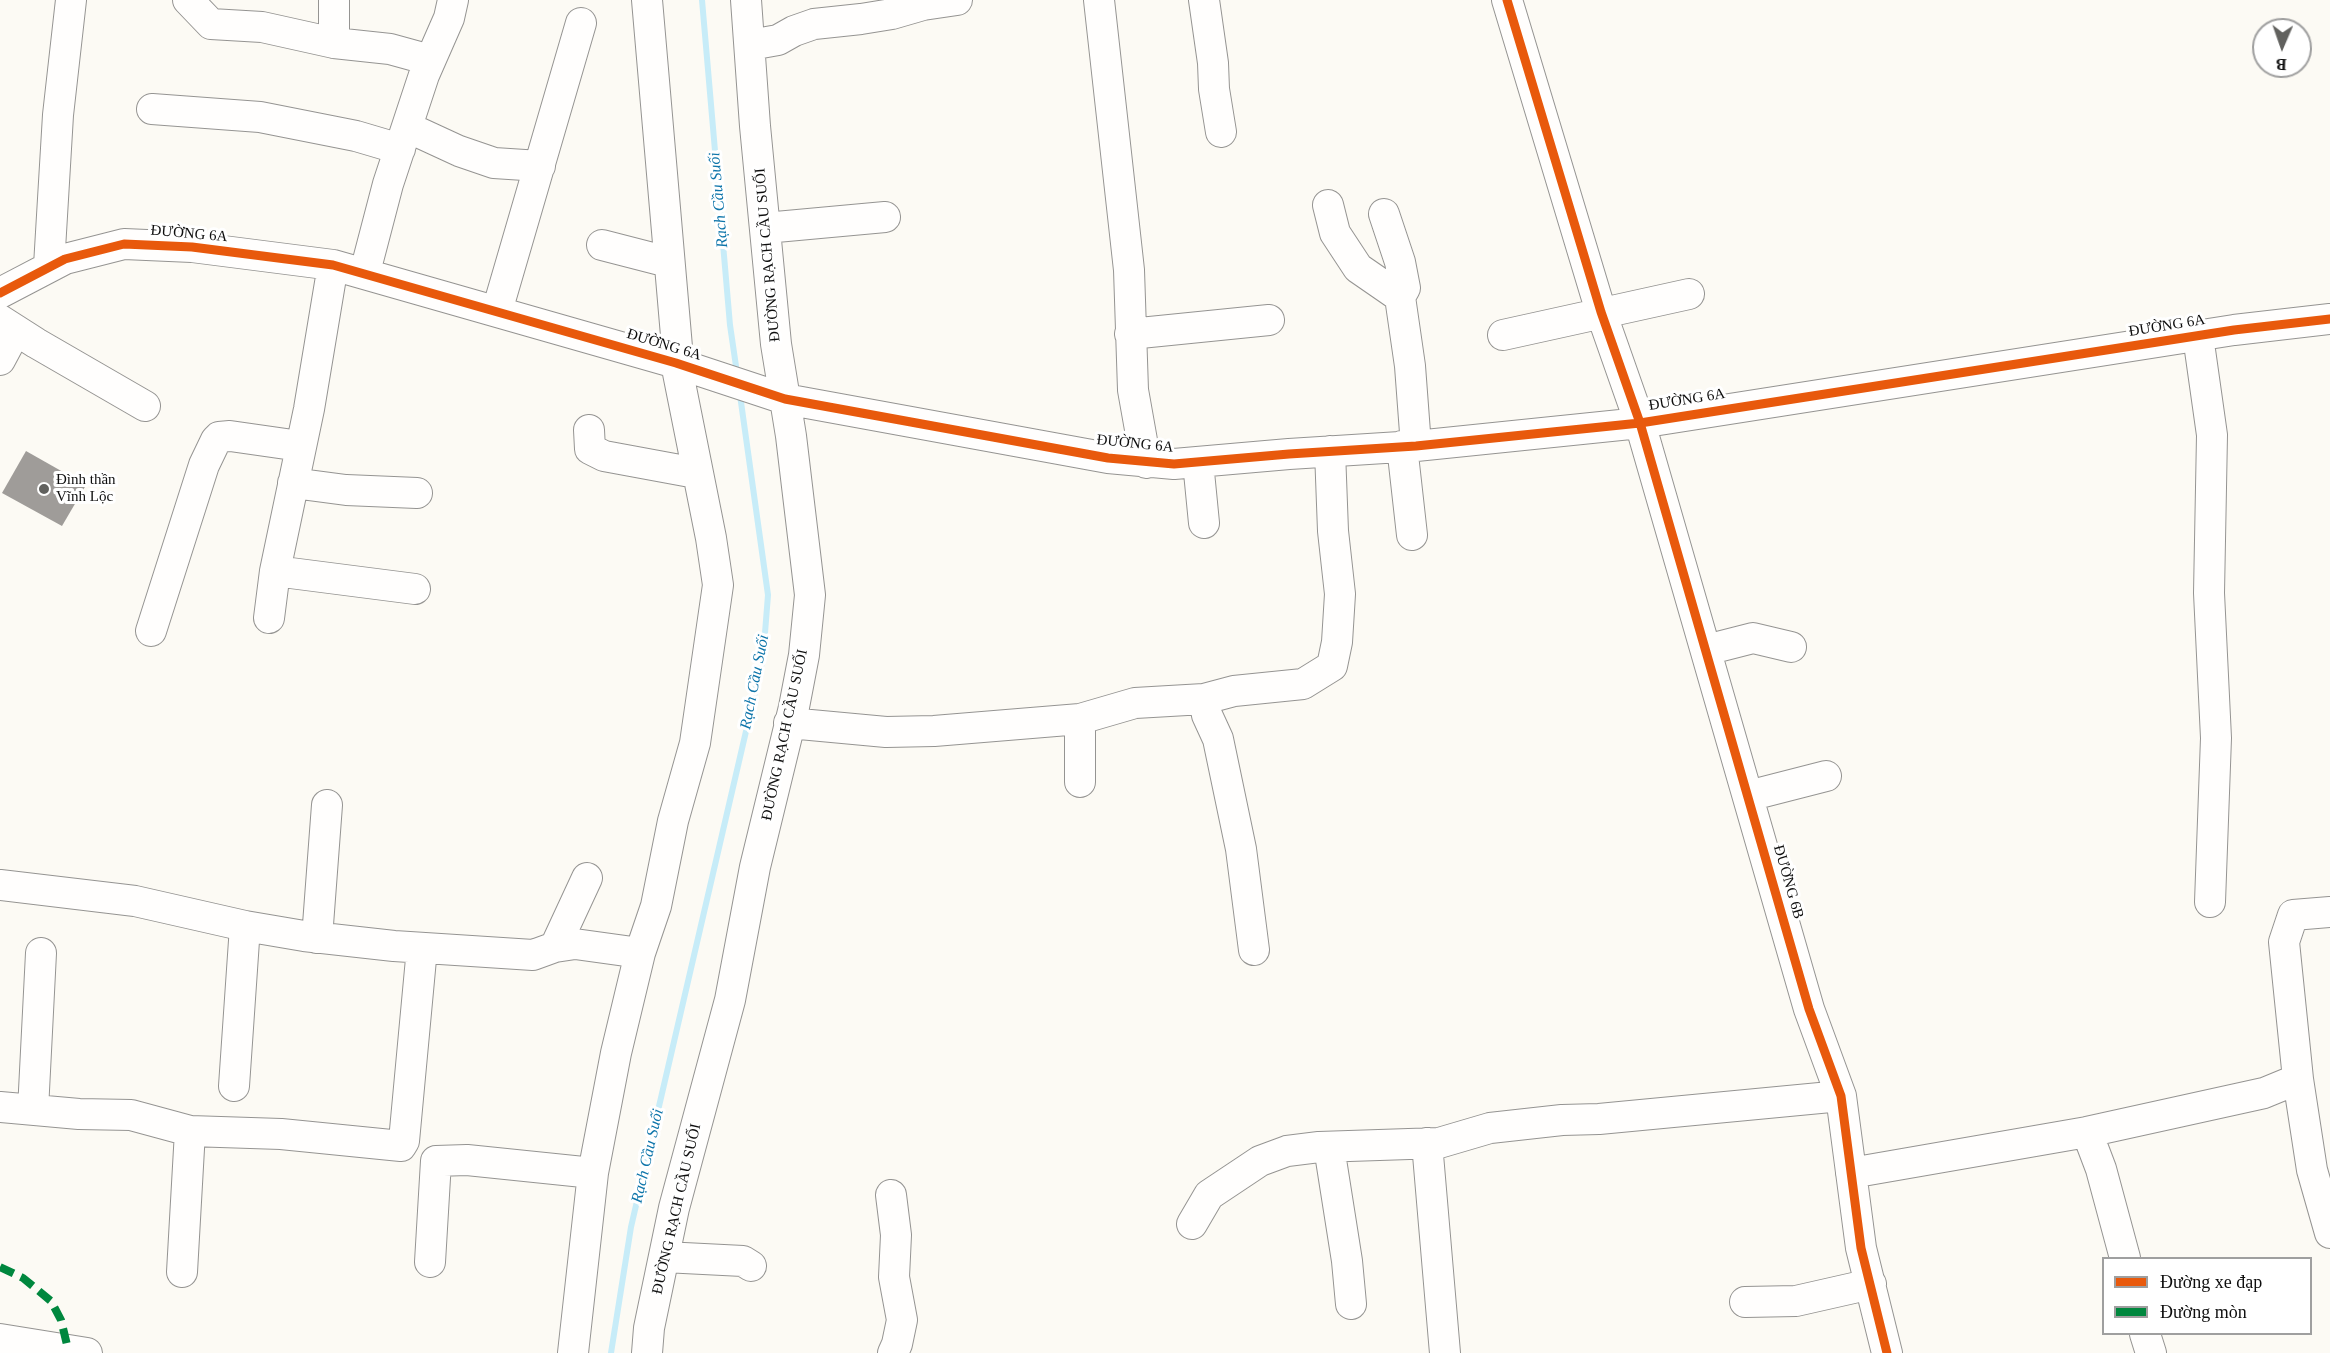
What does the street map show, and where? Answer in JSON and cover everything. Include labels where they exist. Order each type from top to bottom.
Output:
[{"type":"street","points":[[50,266],[57,115],[71,0]]},
{"type":"street","points":[[188,0],[211,24],[262,27],[334,43],[390,49],[430,60]]},
{"type":"street","points":[[334,0],[334,43]]},
{"type":"street","points":[[365,272],[404,138],[430,60],[449,18],[453,0]]},
{"type":"street","points":[[573,1353],[593,1173],[616,1053],[640,953],[656,906],[673,822],[695,743],[718,585],[711,538],[696,473],[677,347],[646,0]]},
{"type":"street","name":"ĐƯỜNG RẠCH CẦU SUỐI","points":[[647,1353],[649,1328],[674,1208],[729,1000],[755,867],[804,655],[810,595],[791,436],[780,397],[746,0]]},
{"type":"street","points":[[750,45],[778,40],[814,24],[861,20],[923,5],[957,0]]},
{"type":"street","points":[[1099,0],[1129,270],[1133,390],[1146,463]]},
{"type":"street","points":[[1204,0],[1221,132]]},
{"type":"street","name":"ĐƯỜNG 6B","points":[[1508,0],[1601,312],[1640,423],[1809,1009],[1840,1096],[1861,1248],[1887,1353]]},
{"type":"street","points":[[497,311],[581,23]]},
{"type":"street","points":[[152,109],[260,117],[356,136],[404,138],[459,151],[494,164],[540,166]]},
{"type":"street","points":[[1328,205],[1335,233],[1358,268],[1400,297]]},
{"type":"street","points":[[1384,214],[1400,262],[1405,288],[1400,297],[1410,366],[1409,446],[1412,535]]},
{"type":"street","points":[[765,228],[885,217]]},
{"type":"street","name":"ĐƯỜNG 6A","points":[[0,293],[64,259],[124,244],[192,247],[333,264],[680,365],[780,397],[1146,463],[1174,464],[1409,446],[1640,423],[2198,336],[2330,319]]},
{"type":"street","points":[[602,245],[669,262]]},
{"type":"street","points":[[269,618],[274,571],[313,388],[333,264]]},
{"type":"street","points":[[1503,335],[1689,294]]},
{"type":"street","points":[[1130,334],[1269,320]]},
{"type":"street","points":[[0,360],[8,325],[144,406]]},
{"type":"street","points":[[2198,336],[2212,435],[2209,593],[2216,738],[2210,902]]},
{"type":"street","points":[[589,430],[590,449],[604,456],[696,473]]},
{"type":"street","points":[[151,631],[204,465],[216,440],[219,437],[230,436],[300,446]]},
{"type":"street","points":[[789,723],[886,732],[934,731],[1080,719],[1135,703],[1204,699],[1234,691],[1303,684],[1332,666],[1337,642],[1340,594],[1333,531],[1330,451]]},
{"type":"street","points":[[1198,462],[1204,523]]},
{"type":"street","points":[[293,483],[346,490],[417,493]]},
{"type":"street","points":[[274,571],[415,589]]},
{"type":"street","points":[[1706,650],[1753,638],[1791,647]]},
{"type":"street","points":[[1204,699],[1207,715],[1218,739],[1241,849],[1254,950]]},
{"type":"street","points":[[1080,719],[1080,782]]},
{"type":"street","points":[[1748,796],[1826,776]]},
{"type":"street","points":[[316,938],[327,805]]},
{"type":"street","points":[[555,947],[587,878]]},
{"type":"street","points":[[0,885],[135,901],[245,926],[316,938],[533,955],[555,947],[575,944],[640,953]]},
{"type":"street","points":[[2330,912],[2293,915],[2283,942],[2298,1079],[2312,1170],[2330,1233]]},
{"type":"street","points":[[234,1086],[245,926]]},
{"type":"street","points":[[0,1107],[131,1115],[189,1131],[281,1134],[402,1145],[422,948]]},
{"type":"street","points":[[33,1110],[41,953]]},
{"type":"street","points":[[1851,1173],[2087,1132],[2264,1094],[2298,1079]]},
{"type":"street","points":[[1192,1224],[1209,1195],[1260,1161],[1287,1151],[1439,1143],[1490,1128],[1840,1096]]},
{"type":"street","points":[[182,1272],[189,1131]]},
{"type":"street","points":[[2087,1132],[2101,1169],[2125,1257]]},
{"type":"street","points":[[1427,1143],[1444,1353]]},
{"type":"street","points":[[1329,1147],[1347,1262],[1351,1305]]},
{"type":"street","points":[[430,1262],[436,1161],[466,1160],[593,1173]]},
{"type":"street","points":[[891,1195],[896,1235],[894,1277],[902,1320],[893,1353]]},
{"type":"street","points":[[664,1257],[744,1261],[751,1266]]},
{"type":"street","points":[[1745,1302],[1796,1300],[1870,1284]]},
{"type":"street","points":[[2145,1335],[2151,1353]]},
{"type":"street","points":[[0,1339],[87,1353]]},
{"type":"building","name":"Đình thần Vĩnh Lộc","points":[[26,451],[86,485],[62,526],[2,493]]},
{"type":"waterway","name":"Rạch Cầu Suối","points":[[702,0],[730,325],[737,373]]},
{"type":"waterway","name":"Rạch Cầu Suối","points":[[611,1353],[631,1227],[763,658],[768,595],[740,395]]},
{"type":"marked path","points":[[0,1267],[23,1278],[51,1301],[61,1320],[68,1349]]},
{"type":"cycle path","points":[[1507,0],[1601,312],[1640,423],[1809,1009],[1841,1096],[1861,1248],[1887,1353]]},
{"type":"cycle path","points":[[0,293],[65,259],[124,244],[192,247],[333,265],[676,363],[785,399],[1108,458],[1174,464],[1416,446],[1640,423],[2234,330],[2330,319]]},
{"type":"place","name":"Đình thần Vĩnh Lộc","points":[[44,489]]}]
